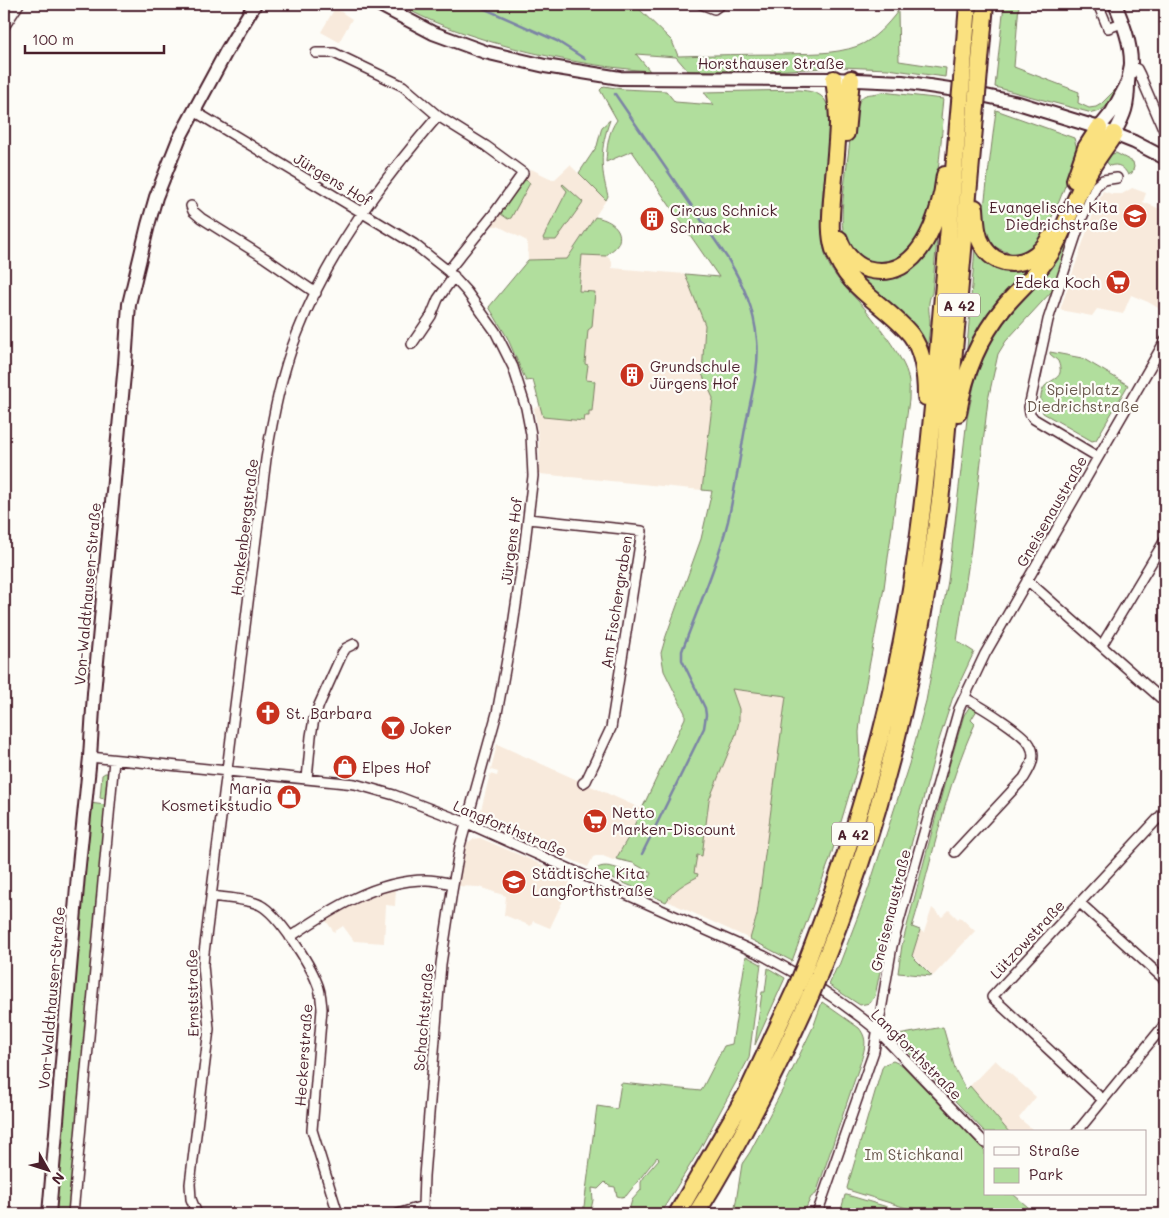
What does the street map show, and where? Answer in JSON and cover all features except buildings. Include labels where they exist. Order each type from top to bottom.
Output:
[{"type":"highway","name":"A 42","points":[[811,973],[879,748],[902,641],[918,544],[965,107],[962,80],[968,4]]},
{"type":"highway","name":"A 42","points":[[965,107],[978,83],[985,4]]},
{"type":"highway","points":[[834,79],[838,123],[830,226],[833,248],[840,266],[850,280],[912,336],[922,358],[926,392],[920,464],[927,472]]},
{"type":"highway","points":[[851,79],[837,211],[837,229],[845,253],[863,268],[884,271],[898,268],[918,252],[927,238],[935,218],[944,185],[950,124],[965,107]]},
{"type":"highway","name":"A 42","points":[[696,1214],[734,1151],[761,1101],[811,973],[856,879],[889,770],[909,689],[935,542],[942,484],[974,125],[965,107]]},
{"type":"highway","points":[[974,125],[981,140],[975,207],[979,237],[982,246],[987,251],[1001,261],[1009,263],[1028,260],[1038,254],[1046,245],[1062,215],[1086,148],[1106,131]]},
{"type":"highway","points":[[942,484],[953,465],[960,404],[973,358],[1001,311],[1036,273],[1052,252],[1106,131]]},
{"type":"highway","name":"A 42","points":[[678,1214],[747,1093],[774,1039],[804,990]]},
{"type":"street","points":[[4,27],[19,4]]},
{"type":"street","name":"Von-Waldthausen-Straße","points":[[49,1214],[129,304],[156,198],[180,139],[194,111],[256,4]]},
{"type":"street","name":"Horsthauser Straße","points":[[378,4],[433,33],[485,52],[545,66],[596,75],[645,79],[851,79],[902,82],[963,91],[1018,103],[1106,131],[1134,142],[1165,158]]},
{"type":"street","points":[[701,4],[714,9],[721,4]]},
{"type":"street","points":[[1098,4],[1108,28],[1122,22]]},
{"type":"street","points":[[1106,131],[1123,88],[1128,83],[1131,66],[1129,43],[1115,4]]},
{"type":"street","points":[[316,53],[334,53],[403,86],[438,116],[486,146],[523,173],[451,274],[431,316],[412,344]]},
{"type":"street","points":[[1131,66],[1137,69],[1165,133]]},
{"type":"street","name":"Jürgens Hof","points":[[194,111],[414,244],[451,274],[495,331],[508,354],[521,388],[531,434],[532,476],[528,519],[504,679],[497,713],[467,823]]},
{"type":"street","name":"Honkenbergstraße","points":[[227,771],[265,467],[273,418],[292,348],[316,293],[361,212],[438,116]]},
{"type":"street","points":[[1098,457],[1034,419],[1030,414],[1029,407],[1048,320],[1081,220],[1096,186],[1103,180],[1116,178]]},
{"type":"street","points":[[191,206],[200,218],[265,258],[316,293]]},
{"type":"street","name":"Gneisenaustraße","points":[[817,1214],[874,1051],[892,946],[951,732],[964,698],[981,660],[1165,341]]},
{"type":"street","name":"Am Fischergraben","points":[[528,519],[642,531],[611,728],[586,781],[583,783]]},
{"type":"street","points":[[1102,645],[1165,540]]},
{"type":"street","points":[[1027,580],[1165,702]]},
{"type":"street","points":[[307,779],[311,736],[319,705],[342,654],[346,648],[354,644]]},
{"type":"street","points":[[955,852],[1024,778],[1033,760],[1031,746],[1021,735],[964,698]]},
{"type":"street","name":"Langforthstraße","points":[[90,757],[355,784],[376,789],[467,823],[764,956],[825,992],[863,1018],[878,1031],[984,1142]]},
{"type":"street","points":[[73,1214],[114,760]]},
{"type":"street","name":"Ernststraße","points":[[197,1214],[191,1199],[190,1184],[209,1029],[203,965],[227,771]]},
{"type":"street","name":"Lützowstraße","points":[[1103,1100],[992,997],[1165,811]]},
{"type":"street","name":"Schachtstraße","points":[[424,1210],[424,1176],[441,964],[460,846],[467,823]]},
{"type":"street","points":[[290,937],[346,903],[388,887],[427,880],[453,884]]},
{"type":"street","name":"Heckerstraße","points":[[211,896],[255,902],[275,916],[317,980],[322,1009],[312,1130],[338,1214]]},
{"type":"street","points":[[1080,903],[1165,980]]},
{"type":"street","points":[[1079,1130],[1165,1024]]},
{"type":"street","points":[[398,1214],[424,1210]]},
{"type":"shaded area","points":[[335,8],[352,19],[339,42],[321,32]]},
{"type":"shaded area","points":[[570,165],[606,200],[567,259],[528,260],[527,241],[498,226],[490,226],[531,169],[554,180]]},
{"type":"shaded area","points":[[1132,188],[1146,193],[1143,202],[1165,211],[1165,312],[1131,295],[1123,314],[1097,309],[1092,316],[1060,310],[1091,219],[1103,191],[1112,194],[1122,194]]},
{"type":"shaded area","points":[[582,254],[608,256],[612,261],[612,268],[685,274],[705,325],[702,374],[713,398],[702,490],[540,474],[539,441],[534,408],[540,406],[544,417],[584,421],[589,411],[592,411],[595,381],[586,380],[588,365],[585,365],[588,330],[595,293],[579,291]]},
{"type":"shaded area","points":[[731,688],[787,696],[757,915],[750,939],[667,901],[671,893],[678,887],[697,877],[694,874],[697,855],[702,855],[709,800],[736,734],[739,722],[739,709]]},
{"type":"shaded area","points":[[497,744],[642,809],[616,859],[596,856],[593,857],[588,867],[490,824],[482,818],[481,810],[490,774],[497,776],[498,772],[491,770]]},
{"type":"shaded area","name":"Städtische Kita Langforthstraße","points":[[480,838],[571,877],[567,892],[550,928],[533,921],[531,926],[504,915],[506,896],[479,887],[458,886],[467,843],[473,839]]},
{"type":"shaded area","points":[[396,889],[395,906],[386,905],[384,943],[354,941],[343,926],[334,932],[324,918],[363,899]]},
{"type":"shaded area","points":[[932,908],[942,917],[949,910],[975,931],[933,976],[912,955],[920,931],[924,932]]},
{"type":"shaded area","points":[[995,1060],[1036,1097],[1019,1118],[1031,1130],[1007,1130],[970,1086]]},
{"type":"green space","points":[[399,4],[634,4],[672,41],[678,56],[810,53],[849,49],[870,40],[898,11],[899,61],[946,68],[945,77],[888,69],[841,67],[771,71],[688,71],[676,57],[636,54],[650,71],[610,67],[551,57],[492,42],[433,21]]},
{"type":"green space","points":[[1004,4],[1019,4],[1014,67],[1079,92],[1078,103],[1089,108],[1101,104],[1116,89],[1104,108],[1092,113],[995,87]]},
{"type":"green space","points":[[604,86],[622,89],[666,91],[675,102],[714,105],[704,92],[799,90],[821,96],[826,102],[829,123],[822,212],[826,257],[837,278],[888,338],[906,369],[909,380],[909,400],[884,588],[862,704],[859,732],[860,758],[830,859],[792,961],[750,939],[757,915],[786,696],[732,689],[739,709],[739,722],[736,734],[709,800],[702,856],[697,855],[694,873],[698,874],[697,877],[676,890],[666,902],[595,870],[606,866],[613,867],[647,882],[651,873],[633,863],[616,859],[630,834],[685,718],[685,713],[664,671],[661,653],[701,539],[712,491],[702,490],[713,398],[702,374],[705,325],[685,274],[719,277],[632,151],[606,162],[610,135],[617,120],[600,90]]},
{"type":"green space","points":[[882,92],[943,99],[941,118],[943,120],[936,182],[924,227],[914,246],[901,259],[881,264],[864,259],[852,248],[844,234],[842,214],[854,108],[858,106],[859,101],[864,96]]},
{"type":"green space","points":[[996,110],[1074,138],[1078,153],[1049,223],[1028,251],[1015,254],[993,246],[982,231]]},
{"type":"green space","points":[[610,120],[604,140],[602,158],[608,196],[606,200],[579,173],[597,146],[602,127]]},
{"type":"green space","points":[[1116,153],[1133,162],[1132,173],[1128,175],[1120,166],[1110,166],[1105,160]]},
{"type":"green space","points":[[526,180],[530,183],[511,218],[508,219],[501,212],[523,181]]},
{"type":"green space","points":[[563,184],[583,202],[556,240],[544,240],[543,238],[567,191]]},
{"type":"green space","points":[[1081,205],[1077,223],[1053,290],[1006,341],[998,354],[988,400],[971,548],[957,641],[974,652],[953,697],[938,743],[888,932],[875,996],[870,1003],[860,1005],[829,985],[838,968],[868,890],[909,764],[926,701],[948,581],[967,419],[976,376],[986,351],[997,331],[1057,258]]},
{"type":"green space","points":[[595,217],[614,225],[620,238],[617,246],[606,256],[582,255],[579,291],[595,292],[592,327],[588,330],[585,364],[588,365],[586,380],[595,381],[592,411],[589,411],[589,416],[585,416],[584,421],[543,417],[533,380],[526,381],[507,337],[489,307],[528,260],[567,259]]},
{"type":"green space","points":[[938,228],[932,293],[929,303],[930,325],[927,350],[871,294],[843,255],[878,274]]},
{"type":"green space","points":[[975,248],[1035,261],[966,360]]},
{"type":"green space","name":"Spielplatz Diedrichstraße","points":[[1050,352],[1082,358],[1128,385],[1096,440],[1092,441],[1043,413],[1041,400],[1043,389],[1048,383],[1058,377],[1060,371],[1058,361]]},
{"type":"green space","points":[[970,706],[977,710],[971,720],[975,724],[947,798],[912,927],[920,930],[912,956],[932,976],[898,973],[902,945],[950,763],[964,715]]},
{"type":"green space","points":[[109,773],[70,1214],[54,1214],[90,803],[105,805],[105,799],[100,798],[102,775]]},
{"type":"green space","points":[[746,956],[761,964],[749,1058],[700,1149],[660,1214],[628,1214],[632,1200],[641,1190],[641,1182],[659,1159],[657,1157],[626,1196],[617,1196],[615,1187],[609,1186],[605,1182],[598,1189],[592,1188],[593,1200],[590,1214],[583,1214],[597,1106],[617,1109],[621,1083],[701,1091],[724,1046],[732,1044]]},
{"type":"green space","points":[[768,968],[785,978],[755,1045],[762,992],[765,992]]},
{"type":"green space","points":[[822,1002],[859,1028],[864,1036],[865,1044],[864,1052],[816,1194],[811,1197],[806,1208],[810,1214],[734,1214],[742,1164],[783,1089],[814,1025]]},
{"type":"green space","points":[[943,1027],[955,1069],[966,1090],[970,1086],[1007,1130],[984,1131],[907,1051],[898,1035]]},
{"type":"green space","name":"Im Stichkanal","points":[[893,1061],[902,1065],[984,1150],[984,1196],[1015,1196],[1036,1214],[926,1214],[848,1190],[847,1188],[882,1068],[885,1064]]},
{"type":"green space","points":[[845,1195],[847,1195],[911,1214],[840,1214]]},
{"type":"waterway","points":[[474,4],[557,41],[585,59]]},
{"type":"waterway","points":[[615,94],[734,269],[751,307],[756,328],[758,350],[754,382],[724,537],[682,651],[682,660],[705,708],[704,728],[642,854]]},
{"type":"place","name":"Evangelische Kita Diedrichstraße","points":[[1135,216]]},
{"type":"place","name":"Circus Schnick Schnack","points":[[652,219]]},
{"type":"place","name":"Edeka Koch","points":[[1118,282]]},
{"type":"place","name":"Grundschule Jürgens Hof","points":[[632,375]]},
{"type":"place","name":"St. Barbara","points":[[268,713]]},
{"type":"place","name":"Joker","points":[[393,728]]},
{"type":"place","name":"Elpes Hof","points":[[345,767]]},
{"type":"place","name":"Maria Kosmetikstudio","points":[[289,797]]},
{"type":"place","name":"Netto Marken-Discount","points":[[595,821]]},
{"type":"place","name":"Städtische Kita Langforthstraße","points":[[514,882]]}]
